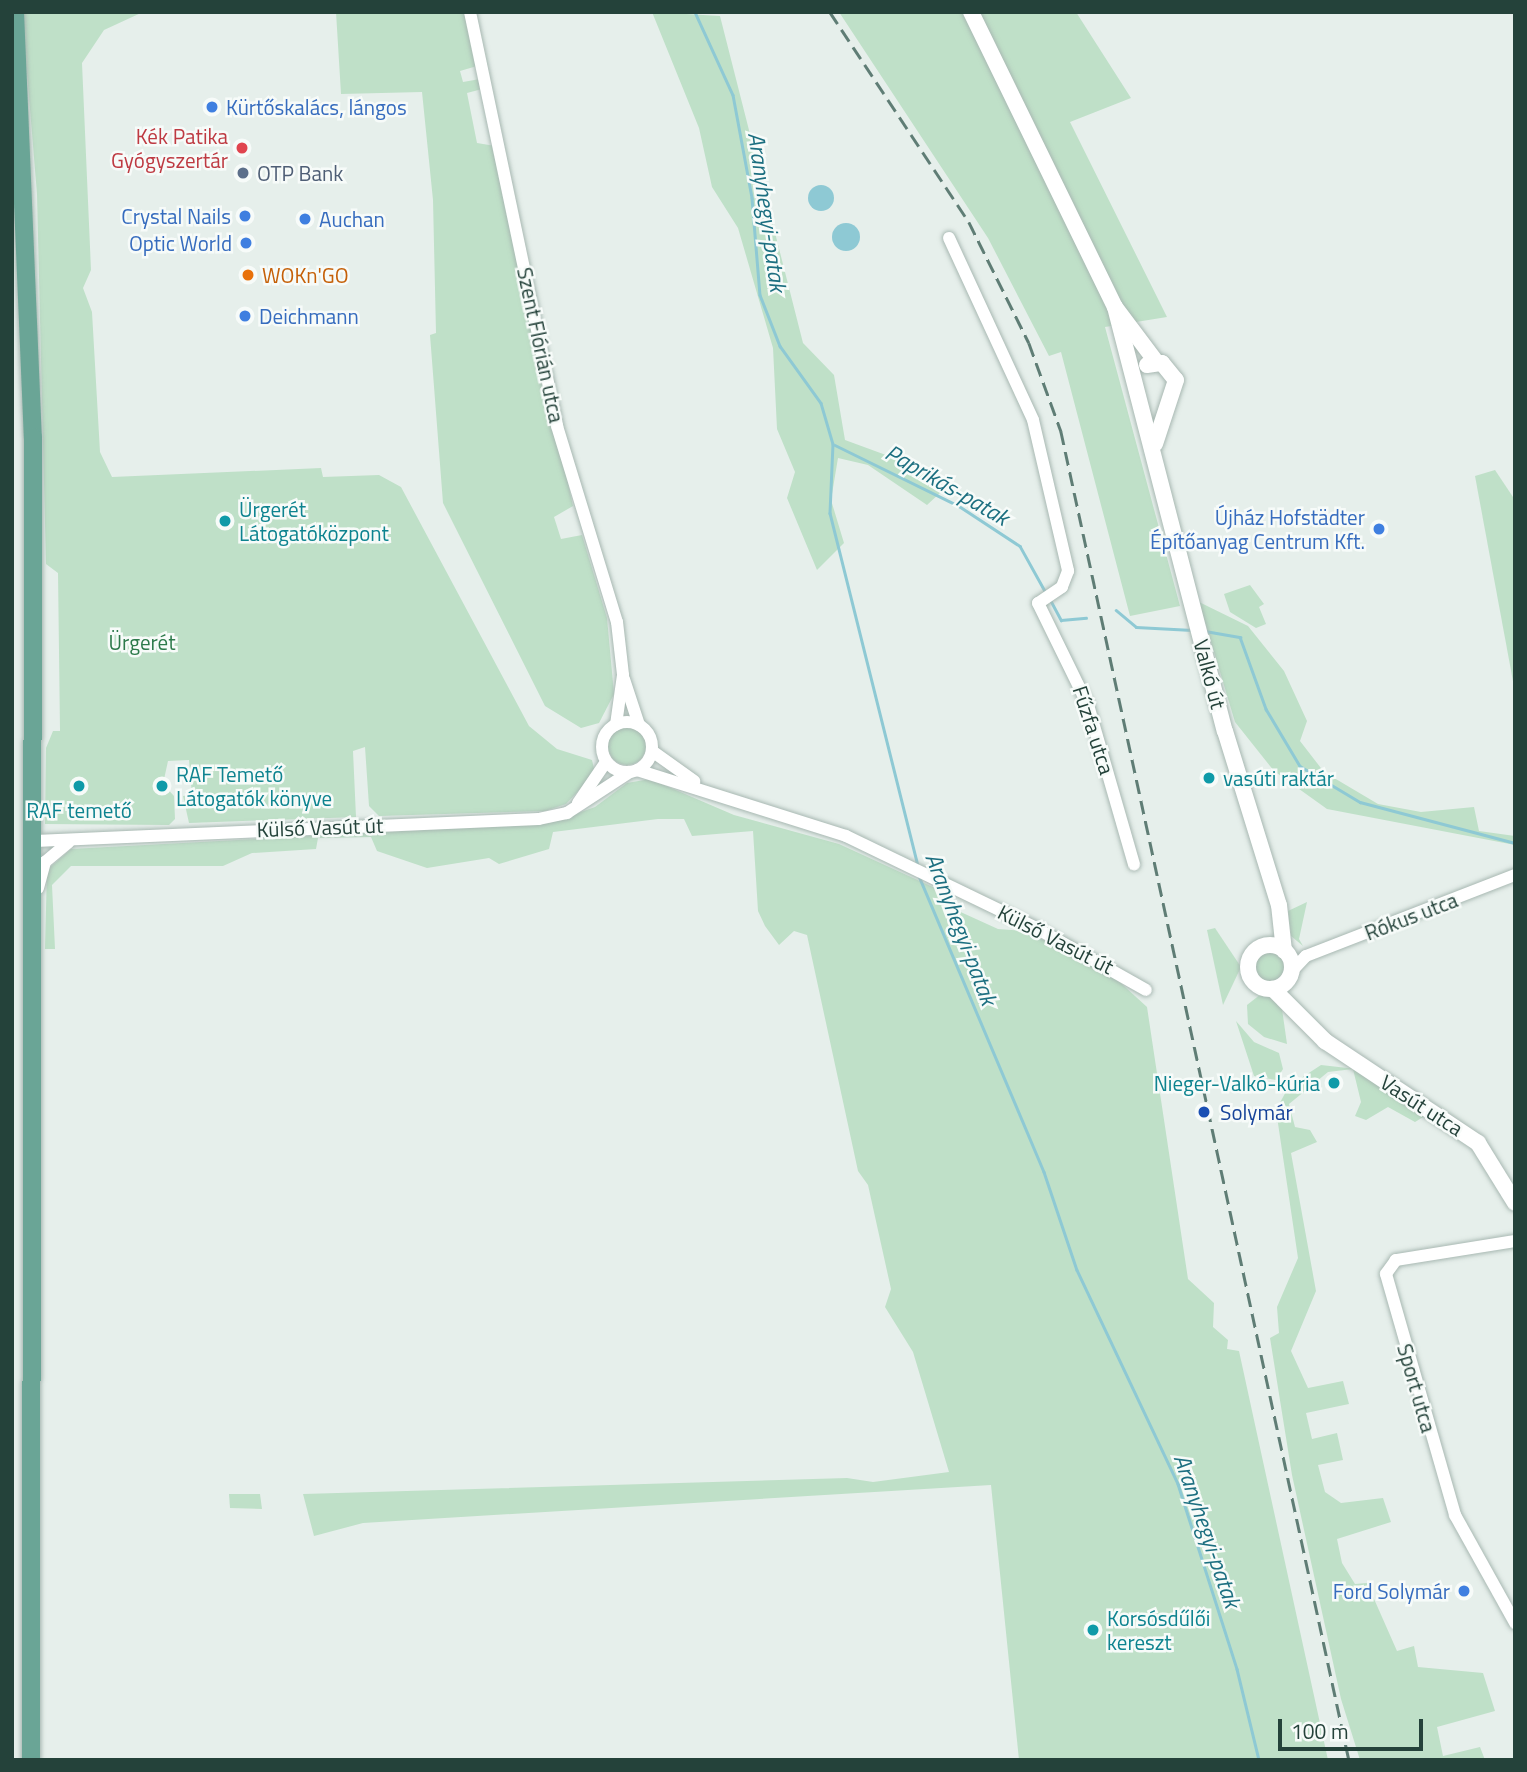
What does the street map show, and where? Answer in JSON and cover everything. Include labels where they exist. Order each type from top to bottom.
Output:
[{"type":"main road","points":[[15,12],[32,314],[34,906],[31,1760]]},
{"type":"street","name":"Szent Flórián utca","points":[[470,12],[557,426],[617,622],[623,675],[639,725]]},
{"type":"street","points":[[971,12],[1115,307],[1143,400],[1169,399]]},
{"type":"street","name":"Fűzfa utca","points":[[948,238],[1033,420],[1067,561],[1057,591],[1041,601],[1088,705],[1134,864]]},
{"type":"street","points":[[1115,307],[1157,363],[1174,373],[1153,459]]},
{"type":"street","points":[[1136,376],[1157,363]]},
{"type":"street","name":"Valkó út","points":[[1143,400],[1153,459],[1198,632],[1273,887],[1285,952]]},
{"type":"street","name":"Szent Flórián utca","points":[[616,724],[623,675]]},
{"type":"street","points":[[567,813],[606,762],[602,742],[616,724],[639,725],[652,751],[703,788]]},
{"type":"street","points":[[634,771],[652,751]]},
{"type":"street","points":[[606,762],[703,788]]},
{"type":"street","name":"Külső Vasút út","points":[[34,841],[567,813],[634,771]]},
{"type":"street","name":"Külső Vasút út","points":[[703,788],[846,836],[912,866],[1146,990]]},
{"type":"street","points":[[34,906],[45,862],[72,840]]},
{"type":"street","name":"Rókus utca","points":[[1290,975],[1306,956],[1515,876]]},
{"type":"street","points":[[1273,887],[1263,946],[1248,969],[1255,984],[1273,989],[1290,975]]},
{"type":"street","points":[[1263,946],[1285,952],[1290,975],[1310,1025]]},
{"type":"street","name":"Rókus utca","points":[[1285,952],[1306,956]]},
{"type":"street","name":"Vasút utca","points":[[1273,989],[1310,1025],[1469,1136],[1515,1203]]},
{"type":"street","name":"Sport utca","points":[[1515,1241],[1396,1260],[1386,1274],[1455,1515],[1515,1623]]},
{"type":"green space","name":"Ürgerét","points":[[22,12],[143,12],[104,30],[82,63],[91,270],[83,288],[92,312],[100,452],[112,477],[321,468],[323,477],[379,475],[401,487],[529,726],[557,749],[592,760],[595,773],[566,804],[545,811],[379,816],[369,806],[365,747],[353,751],[356,817],[189,823],[183,796],[192,795],[189,760],[168,761],[163,784],[174,796],[175,819],[169,825],[45,824],[46,748],[53,731],[60,731],[58,573],[46,564],[37,194]]},
{"type":"green space","points":[[336,12],[464,12],[477,66],[460,71],[463,82],[480,79],[482,89],[467,93],[477,143],[495,146],[573,506],[554,517],[561,539],[582,535],[607,618],[614,694],[599,723],[581,728],[545,706],[443,503],[430,335],[436,333],[433,200],[422,92],[341,94]]},
{"type":"green space","points":[[652,12],[720,16],[803,343],[834,375],[845,440],[954,480],[927,505],[868,465],[838,458],[831,500],[844,543],[817,570],[787,498],[795,472],[777,429],[773,348],[738,228],[712,187],[699,128]]},
{"type":"green space","points":[[839,12],[1076,12],[1131,98],[1070,122],[1167,317],[1105,327],[1180,606],[1130,616],[1061,352],[1049,356],[988,238]]},
{"type":"green space","points":[[1495,470],[1515,500],[1515,692],[1475,476]]},
{"type":"green space","points":[[1250,585],[1264,604],[1259,607],[1266,624],[1256,628],[1230,612],[1224,594]]},
{"type":"green space","points":[[1199,602],[1248,626],[1284,671],[1307,721],[1300,741],[1324,772],[1378,804],[1421,812],[1474,807],[1479,831],[1515,836],[1515,845],[1327,809],[1274,771],[1235,722]]},
{"type":"green space","points":[[627,727],[640,733],[646,746],[640,759],[627,765],[614,759],[608,746],[614,733]]},
{"type":"green space","points":[[650,779],[734,815],[839,844],[948,894],[954,909],[998,929],[1026,931],[1112,975],[1147,1007],[1188,1279],[1214,1303],[1213,1327],[1228,1340],[1227,1349],[1239,1351],[1328,1760],[1019,1760],[991,1485],[363,1523],[314,1536],[303,1494],[847,1478],[873,1482],[949,1472],[913,1352],[885,1307],[891,1289],[868,1185],[858,1171],[807,935],[794,931],[779,945],[765,926],[758,911],[753,831],[692,836],[684,819],[658,819],[553,832],[549,849],[499,864],[489,858],[427,868],[377,851],[371,837],[318,838],[316,849],[252,853],[223,866],[71,866],[52,885],[55,949],[45,949],[47,870],[71,849],[550,823],[595,807],[627,783]]},
{"type":"green space","points":[[1307,902],[1299,939],[1303,946],[1291,936],[1288,911]]},
{"type":"green space","points":[[1215,928],[1241,967],[1223,1005],[1207,930]]},
{"type":"green space","points":[[1269,952],[1275,953],[1283,961],[1283,973],[1275,981],[1269,982],[1263,981],[1255,973],[1254,967],[1255,961],[1263,953]]},
{"type":"green space","points":[[1261,994],[1281,1002],[1287,1044],[1264,1037],[1248,1024],[1247,1005]]},
{"type":"green space","points":[[1236,1021],[1254,1042],[1279,1053],[1283,1069],[1276,1080],[1254,1076]]},
{"type":"green space","points":[[1321,1065],[1356,1069],[1430,1113],[1415,1122],[1388,1107],[1366,1120],[1355,1116],[1361,1102],[1353,1069],[1328,1072],[1289,1104],[1295,1127],[1310,1130],[1317,1142],[1291,1153],[1316,1291],[1291,1351],[1308,1388],[1343,1381],[1349,1404],[1306,1413],[1312,1439],[1337,1433],[1343,1460],[1318,1465],[1325,1492],[1341,1503],[1383,1498],[1391,1522],[1337,1539],[1342,1563],[1355,1584],[1367,1583],[1397,1651],[1414,1646],[1418,1667],[1483,1673],[1495,1711],[1437,1727],[1443,1756],[1480,1747],[1485,1760],[1360,1760],[1341,1699],[1292,1475],[1270,1338],[1279,1333],[1277,1307],[1298,1258],[1276,1110],[1289,1086]]},
{"type":"green space","points":[[229,1494],[260,1494],[262,1509],[230,1508]]},
{"type":"water","points":[[821,185],[830,189],[834,198],[830,207],[821,211],[812,207],[808,198],[812,189]]},
{"type":"water","points":[[846,223],[856,227],[860,237],[856,247],[846,251],[836,247],[832,237],[836,227]]},
{"type":"waterway","name":"Aranyhegyi-patak","points":[[695,12],[733,95],[752,198],[760,295],[780,346],[821,403],[833,444],[830,513],[918,866]]},
{"type":"waterway","name":"Paprikás-patak","points":[[835,445],[959,506],[1020,546],[1046,593]]},
{"type":"waterway","name":"Paprikás-patak","points":[[1050,599],[1061,620],[1086,618]]},
{"type":"waterway","name":"Paprikás-patak","points":[[1116,610],[1136,627],[1192,630]]},
{"type":"waterway","name":"Paprikás-patak","points":[[1205,631],[1240,637],[1266,709],[1300,766],[1360,802],[1515,843]]},
{"type":"waterway","name":"Aranyhegyi-patak","points":[[919,876],[1044,1172],[1077,1270],[1178,1484],[1237,1669],[1259,1760]]},
{"type":"railway","points":[[830,12],[969,222],[1029,343],[1061,431],[1349,1760]]},
{"type":"place","name":"Kürtőskalács, lángos","points":[[212,107]]},
{"type":"place","name":"Kék Patika Gyógyszertár","points":[[242,148]]},
{"type":"place","name":"OTP Bank","points":[[243,173]]},
{"type":"place","name":"Crystal Nails","points":[[245,216]]},
{"type":"place","name":"Auchan","points":[[305,219]]},
{"type":"place","name":"Optic World","points":[[246,243]]},
{"type":"place","name":"WOKn'GO","points":[[248,275]]},
{"type":"place","name":"Deichmann","points":[[245,316]]},
{"type":"place","name":"Ürgerét Látogatóközpont","points":[[225,521]]},
{"type":"place","name":"Újház Hofstädter Építőanyag Centrum Kft.","points":[[1379,529]]},
{"type":"place","name":"vasúti raktár","points":[[1209,778]]},
{"type":"place","name":"RAF temető","points":[[79,786]]},
{"type":"place","name":"RAF Temető Látogatók könyve","points":[[162,786]]},
{"type":"place","name":"Nieger-Valkó-kúria","points":[[1334,1083]]},
{"type":"place","name":"Solymár","points":[[1204,1112]]},
{"type":"place","name":"Ford Solymár","points":[[1464,1591]]},
{"type":"place","name":"Korsósdűlői kereszt","points":[[1093,1630]]}]
